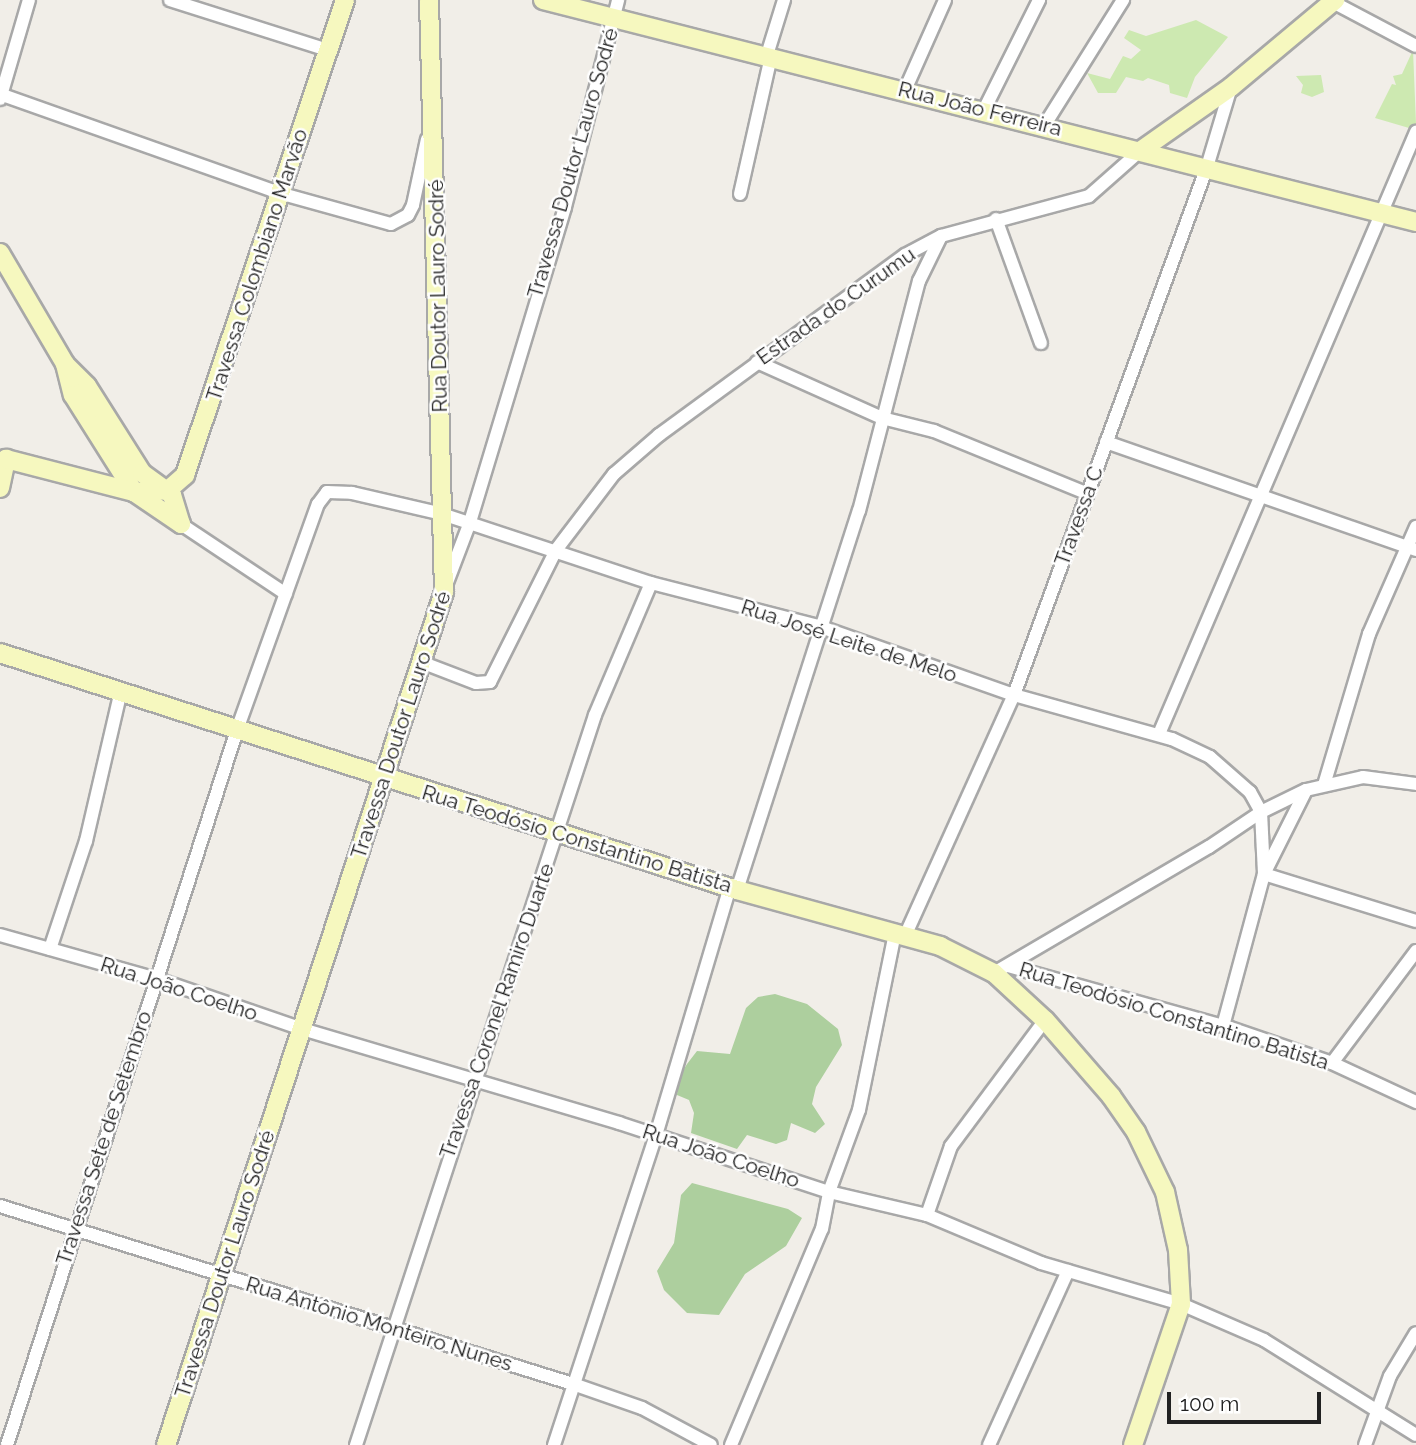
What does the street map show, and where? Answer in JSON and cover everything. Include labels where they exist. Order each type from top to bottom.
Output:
[{"type":"street","points":[[29,0],[1,96],[279,193],[391,224],[408,215],[413,205],[433,111]]},
{"type":"street","points":[[170,0],[328,50]]},
{"type":"street","name":"Travessa Colombiano Marvão","points":[[168,490],[185,475],[196,450],[345,0]]},
{"type":"street","name":"Rua Doutor Lauro Sodré","points":[[429,0],[444,592]]},
{"type":"street","name":"Rua João Ferreira","points":[[542,0],[616,9],[769,55],[1416,222]]},
{"type":"street","points":[[740,194],[769,55],[784,0]]},
{"type":"street","points":[[905,90],[946,0]]},
{"type":"street","points":[[984,110],[1039,0]]},
{"type":"street","points":[[1044,125],[1123,0]]},
{"type":"street","points":[[1332,1],[1416,46]]},
{"type":"street","name":"Estrada do Curumu","points":[[421,662],[477,683],[490,682],[556,550],[614,474],[639,451],[881,271],[941,236],[996,219],[1051,210],[1089,197],[1140,150],[1231,87],[1332,1]]},
{"type":"street","name":"Travessa Doutor Lauro Sodré","points":[[166,1445],[444,592],[470,522],[565,207],[616,9]]},
{"type":"street","name":"Travessa C","points":[[731,1445],[810,1259],[829,1192],[859,1110],[900,935],[1014,695],[1207,167],[1231,87]]},
{"type":"street","points":[[1159,734],[1416,132]]},
{"type":"street","points":[[996,219],[1041,343]]},
{"type":"street","points":[[554,1445],[818,626],[859,510],[919,281],[941,236]]},
{"type":"street","points":[[0,253],[65,364],[87,386],[142,473],[168,490],[181,524]]},
{"type":"street","points":[[757,362],[882,418],[934,431],[1088,494]]},
{"type":"street","points":[[65,364],[73,395],[134,492],[286,594]]},
{"type":"street","points":[[1106,442],[1261,498],[1412,548]]},
{"type":"street","points":[[0,488],[3,457],[134,492],[168,490]]},
{"type":"street","name":"Rua José Leite de Melo","points":[[318,503],[324,494],[334,491],[442,514],[651,583],[818,626],[1014,695],[1159,734],[1227,769],[1250,792],[1261,812]]},
{"type":"street","name":"Travessa Sete de Setembro","points":[[7,1445],[74,1229],[238,727],[318,503]]},
{"type":"street","points":[[1324,785],[1369,634],[1412,548],[1416,527]]},
{"type":"street","name":"Travessa Coronel Ramiro Duarte","points":[[356,1445],[472,1080],[556,833],[612,671],[651,583]]},
{"type":"street","name":"Rua Teodósio Constantino Batista","points":[[0,653],[238,727],[383,778],[556,833],[733,888],[940,946],[1001,970],[1223,1026],[1332,1063],[1416,1102]]},
{"type":"street","points":[[50,949],[86,841],[121,690]]},
{"type":"street","points":[[1133,1445],[1181,1304],[1178,1250],[1156,1168],[1111,1096],[1001,970],[1261,812],[1306,790],[1363,777],[1416,784]]},
{"type":"street","points":[[1223,1026],[1264,874],[1306,790]]},
{"type":"street","points":[[1261,812],[1264,874]]},
{"type":"street","points":[[1264,874],[1416,921]]},
{"type":"street","name":"Rua João Coelho","points":[[0,935],[157,979],[302,1029],[656,1135],[829,1192],[927,1215],[1068,1271],[1181,1304],[1264,1340],[1416,1435]]},
{"type":"street","points":[[1332,1063],[1416,951]]},
{"type":"street","points":[[927,1215],[951,1146],[1045,1020]]},
{"type":"street","name":"Rua Antônio Monteiro Nunes","points":[[0,1206],[573,1384],[642,1408],[711,1445]]},
{"type":"street","points":[[989,1445],[1068,1271]]},
{"type":"street","points":[[1365,1445],[1390,1376],[1416,1333]]},
{"type":"green space","points":[[1196,20],[1228,37],[1195,77],[1187,98],[1170,93],[1169,85],[1148,78],[1143,81],[1126,77],[1116,93],[1098,93],[1087,73],[1110,79],[1123,56],[1131,59],[1141,50],[1124,38],[1129,30],[1146,36]]},
{"type":"green space","points":[[1413,50],[1416,124],[1409,128],[1375,118],[1392,84],[1396,85],[1393,76],[1402,74]]},
{"type":"green space","points":[[1321,75],[1324,92],[1312,97],[1301,93],[1303,85],[1296,76]]},
{"type":"green space","points":[[775,994],[807,1004],[838,1029],[842,1045],[816,1087],[812,1104],[825,1124],[815,1133],[791,1123],[787,1140],[776,1144],[747,1135],[737,1149],[691,1133],[694,1113],[689,1100],[677,1095],[678,1079],[687,1064],[697,1051],[730,1054],[746,1008],[758,997]]},
{"type":"green space","points":[[692,1183],[788,1209],[802,1218],[786,1246],[745,1274],[719,1315],[687,1313],[664,1290],[657,1271],[674,1243],[681,1195]]}]
